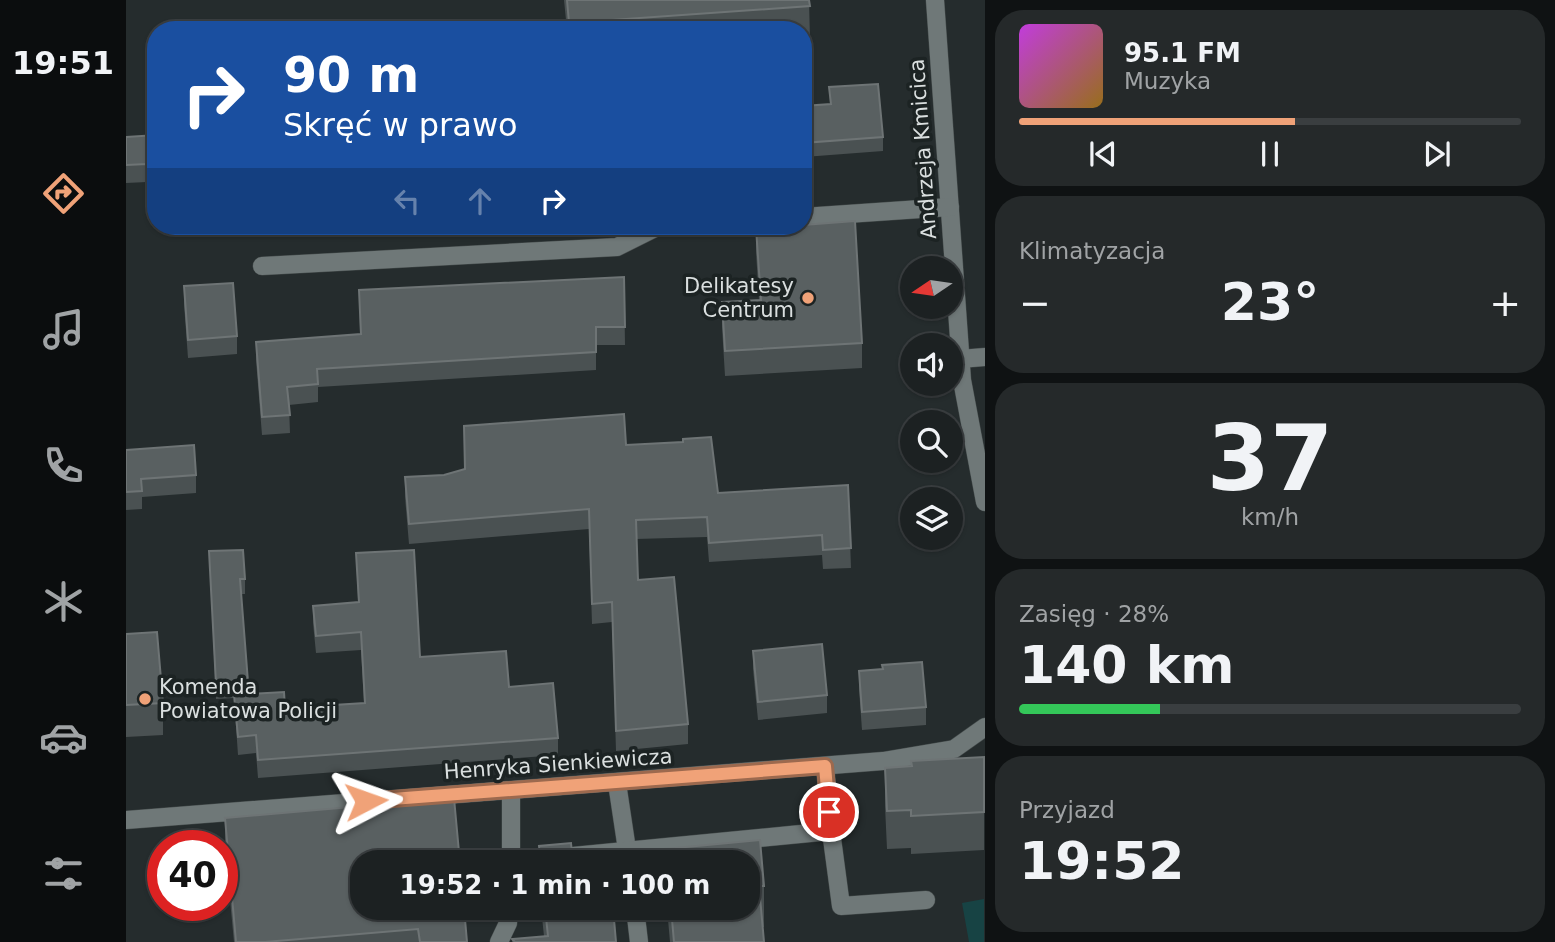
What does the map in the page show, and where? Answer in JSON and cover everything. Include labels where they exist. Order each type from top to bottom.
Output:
[{"type":"street","name":"Andrzeja Kmicica","points":[[935,0],[958,333]]},
{"type":"street","points":[[812,216],[950,208]]},
{"type":"street","points":[[262,266],[617,247],[641,235]]},
{"type":"street","points":[[963,359],[985,357]]},
{"type":"street","name":"Andrzeja Kmicica","points":[[963,381],[970,432],[985,502]]},
{"type":"street","name":"Henryka Sienkiewicza","points":[[126,820],[825,766],[935,753],[954,749],[980,734]]},
{"type":"street","points":[[825,766],[841,906],[926,900]]},
{"type":"street","points":[[617,783],[627,850]]},
{"type":"street","points":[[511,791],[511,850]]},
{"type":"street","points":[[683,850],[831,831]]},
{"type":"street","points":[[499,942],[507,920]]},
{"type":"street","points":[[636,920],[639,942]]},
{"type":"shaded area","points":[[984,899],[984,942],[969,942],[962,903]]},
{"type":"building","points":[[567,0],[809,0],[810,6],[597,21],[569,21]]},
{"type":"building","points":[[878,84],[883,137],[812,142],[812,105],[831,104],[829,87]]},
{"type":"building","points":[[147,136],[147,164],[126,165],[126,137]]},
{"type":"building","name":"Delikatesy Centrum","points":[[855,221],[862,343],[725,351],[722,302],[761,300],[756,235],[812,235],[812,224]]},
{"type":"building","points":[[624,277],[625,327],[596,327],[596,352],[317,369],[318,384],[287,387],[290,415],[262,417],[256,342],[361,334],[359,290]]},
{"type":"building","points":[[233,283],[237,336],[188,340],[184,286]]},
{"type":"building","points":[[624,414],[626,445],[683,442],[683,439],[711,437],[718,493],[848,485],[851,548],[823,550],[822,535],[709,543],[707,517],[636,520],[638,580],[674,577],[688,724],[616,731],[612,602],[592,604],[589,509],[409,524],[405,477],[444,475],[465,469],[464,426]]},
{"type":"building","points":[[194,445],[196,475],[141,479],[142,491],[126,492],[126,450]]},
{"type":"building","points":[[243,550],[245,579],[240,579],[248,682],[216,684],[209,551]]},
{"type":"building","points":[[414,550],[420,657],[506,651],[509,687],[553,683],[558,738],[258,760],[256,735],[238,737],[234,695],[284,692],[285,708],[365,703],[361,632],[316,636],[313,606],[359,602],[356,553]]},
{"type":"building","points":[[157,632],[163,703],[126,705],[126,634]]},
{"type":"building","points":[[822,644],[827,695],[758,702],[753,651]]},
{"type":"building","points":[[922,662],[926,707],[862,712],[859,671],[883,669],[882,665]]},
{"type":"building","points":[[984,757],[984,812],[911,816],[911,810],[887,811],[885,768],[912,766],[911,761]]},
{"type":"building","points":[[454,798],[459,850],[350,850],[350,920],[465,920],[467,942],[420,942],[418,929],[236,942],[234,921],[238,921],[238,830],[226,830],[225,818]]},
{"type":"building","points":[[760,840],[764,886],[760,886],[760,850],[665,849]]},
{"type":"building","points":[[571,843],[572,850],[539,850],[539,846]]},
{"type":"building","points":[[760,897],[764,942],[674,942],[672,920],[760,920]]},
{"type":"building","points":[[546,920],[614,920],[616,942],[515,942],[512,939],[548,936]]},
{"type":"place","name":"Delikatesy Centrum","points":[[808,298]]},
{"type":"place","name":"Komenda Powiatowa Policji","points":[[145,699]]},
{"type":"route","points":[[366,801],[825,766],[829,812]]}]
